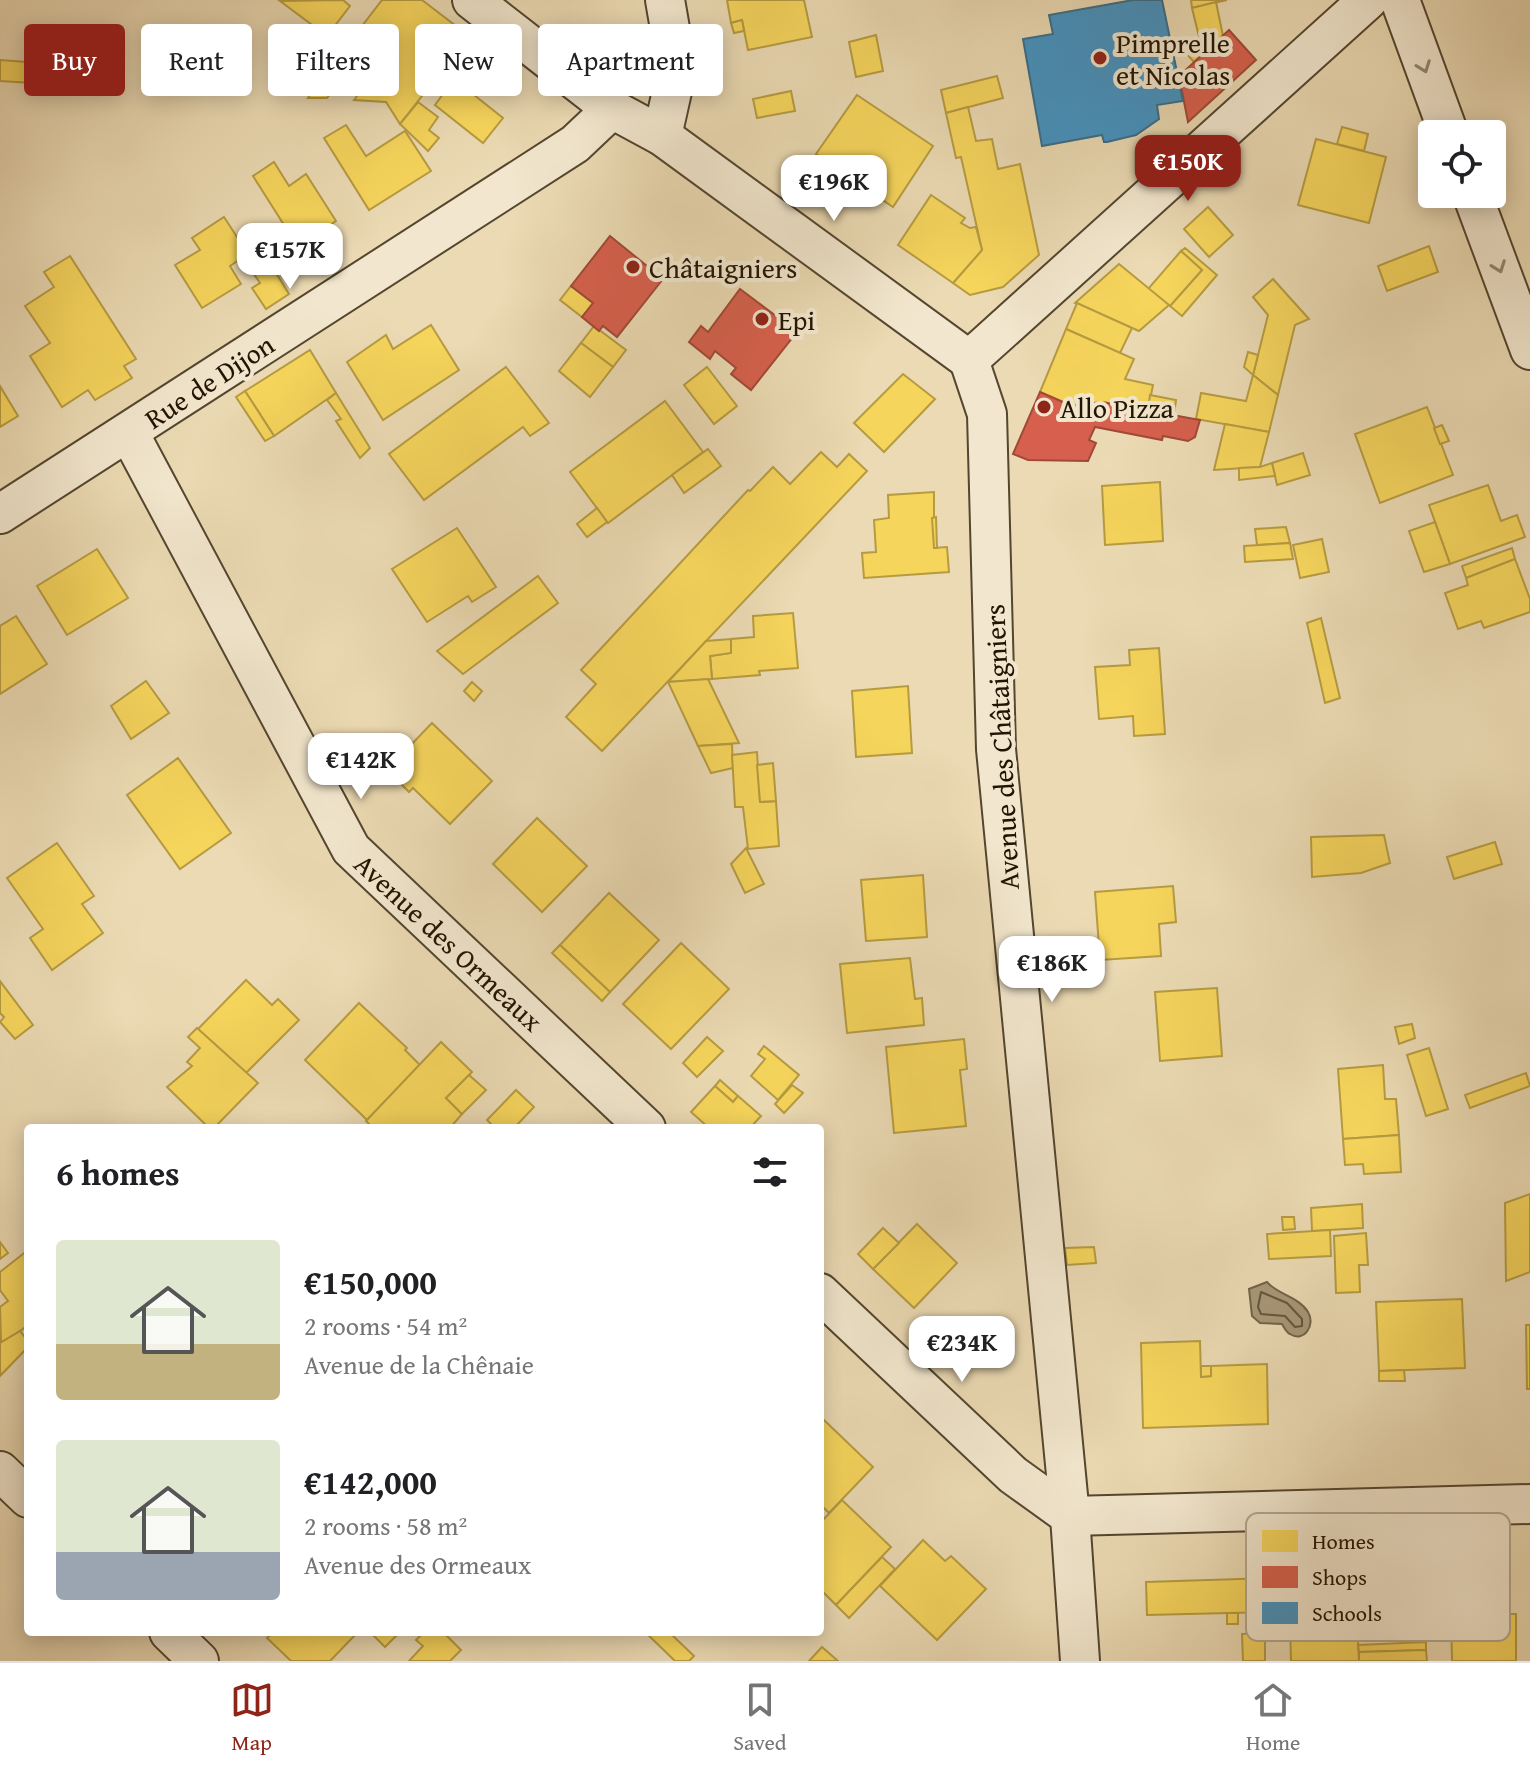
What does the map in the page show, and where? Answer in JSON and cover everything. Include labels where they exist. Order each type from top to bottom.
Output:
[{"type":"street","points":[[472,0],[612,109],[662,136],[969,360],[1368,0]]},
{"type":"street","points":[[662,136],[677,69],[665,0]]},
{"type":"street","points":[[1400,0],[1444,120]]},
{"type":"street","name":"Rue de Dijon","points":[[0,514],[575,144],[612,109]]},
{"type":"street","points":[[1477,208],[1530,350]]},
{"type":"street","name":"Avenue des Châtaigniers","points":[[969,360],[987,414],[996,749],[1070,1516],[1080,1661]]},
{"type":"street","name":"Avenue des Ormeaux","points":[[129,433],[351,849],[642,1124]]},
{"type":"street","points":[[824,1297],[1013,1475],[1070,1516],[1530,1504]]},
{"type":"street","points":[[0,1471],[24,1494]]},
{"type":"street","points":[[173,1636],[199,1661]]},
{"type":"water","points":[[1267,1282],[1308,1312],[1311,1322],[1304,1334],[1295,1336],[1287,1332],[1282,1324],[1260,1323],[1252,1316],[1249,1289]]},
{"type":"building: Homes","points":[[343,0],[350,6],[336,24],[311,24],[280,1]]},
{"type":"building: Homes","points":[[382,0],[422,0],[453,24],[415,24],[415,96],[422,96],[400,124],[386,102],[354,100],[357,96],[399,96],[399,24],[364,24]]},
{"type":"building: Homes","points":[[727,0],[804,0],[812,37],[748,50],[742,20],[731,23]]},
{"type":"building: Homes","points":[[1191,0],[1227,0],[1192,8]]},
{"type":"building: Homes","points":[[1216,2],[1223,36],[1194,62],[1186,53],[1200,41],[1192,8]]},
{"type":"building: Homes","points":[[742,20],[744,31],[734,33],[731,23]]},
{"type":"building: Homes","points":[[876,35],[883,71],[856,77],[849,42]]},
{"type":"building: Homes","points":[[0,60],[24,62],[24,82],[0,81]]},
{"type":"building: Homes","points":[[997,76],[1003,98],[946,113],[941,90]]},
{"type":"building: Homes","points":[[791,91],[795,111],[757,118],[753,99]]},
{"type":"building: Homes","points":[[857,95],[933,146],[893,207],[816,154]]},
{"type":"building: Homes","points":[[442,96],[475,96],[503,118],[483,143],[435,105]]},
{"type":"building: Homes","points":[[418,102],[438,117],[429,130],[439,138],[428,151],[400,124]]},
{"type":"building: Homes","points":[[968,107],[976,141],[992,139],[998,169],[1020,164],[1039,255],[1003,287],[970,295],[953,283],[982,250],[961,157],[956,158],[946,113]]},
{"type":"building: Homes","points":[[346,125],[366,156],[405,131],[431,171],[369,210],[324,138]]},
{"type":"building: Homes","points":[[1342,127],[1368,134],[1364,151],[1337,144]]},
{"type":"building: Homes","points":[[1316,139],[1386,157],[1369,223],[1298,205]]},
{"type":"building: Homes","points":[[274,162],[289,186],[306,174],[336,221],[298,247],[253,176]]},
{"type":"building: Homes","points":[[931,195],[965,218],[961,223],[970,228],[976,227],[982,250],[953,283],[898,245]]},
{"type":"building: Homes","points":[[1208,207],[1233,235],[1209,257],[1184,229]]},
{"type":"building: Homes","points":[[224,217],[248,254],[230,266],[241,284],[202,308],[175,265],[200,250],[192,238]]},
{"type":"building: Homes","points":[[1429,246],[1438,272],[1387,291],[1378,266]]},
{"type":"building: Homes","points":[[1185,248],[1217,275],[1182,316],[1170,306],[1202,270],[1181,251]]},
{"type":"building: Homes","points":[[1181,251],[1202,270],[1170,306],[1148,289]]},
{"type":"building: Homes","points":[[70,256],[136,359],[124,366],[132,378],[95,400],[88,390],[62,407],[30,356],[50,343],[25,306],[54,287],[44,272]]},
{"type":"building: Homes","points":[[268,260],[289,294],[266,309],[252,288],[260,283],[251,270]]},
{"type":"building: Homes","points":[[1119,264],[1169,305],[1139,331],[1075,303]]},
{"type":"building: Homes","points":[[1273,279],[1309,319],[1295,325],[1278,395],[1253,375],[1268,315],[1253,297]]},
{"type":"building: Homes","points":[[571,286],[593,303],[582,317],[560,300]]},
{"type":"building: Homes","points":[[1077,303],[1132,328],[1120,353],[1066,329]]},
{"type":"building: Homes","points":[[431,325],[459,370],[383,420],[347,362],[386,335],[393,349]]},
{"type":"building: Homes","points":[[594,326],[626,350],[613,367],[581,343]]},
{"type":"building: Homes","points":[[1066,329],[1134,359],[1125,379],[1153,385],[1148,410],[1102,402],[1072,406],[1040,392]]},
{"type":"building: Homes","points":[[581,343],[613,367],[590,397],[559,371]]},
{"type":"building: Homes","points":[[310,350],[336,393],[274,436],[245,391]]},
{"type":"building: Homes","points":[[1248,352],[1258,355],[1253,375],[1244,367]]},
{"type":"building: Homes","points":[[506,367],[549,423],[530,436],[523,427],[424,500],[389,454]]},
{"type":"building: Homes","points":[[707,367],[737,406],[714,424],[684,385]]},
{"type":"building: Homes","points":[[903,374],[935,399],[884,452],[854,423]]},
{"type":"building: Homes","points":[[1253,375],[1278,395],[1269,432],[1196,419],[1201,393],[1246,401]]},
{"type":"building: Homes","points":[[0,386],[18,416],[0,427]]},
{"type":"building: Homes","points":[[245,391],[274,436],[265,441],[236,397]]},
{"type":"building: Homes","points":[[336,393],[370,448],[360,458],[336,421],[341,419],[327,400]]},
{"type":"building: Homes","points":[[1150,395],[1176,400],[1174,415],[1148,410]]},
{"type":"building: Homes","points":[[665,401],[703,452],[608,523],[570,472]]},
{"type":"building: Homes","points":[[1427,407],[1453,475],[1380,503],[1355,434]]},
{"type":"building: Homes","points":[[1225,424],[1269,432],[1260,467],[1214,470]]},
{"type":"building: Homes","points":[[1442,425],[1449,441],[1440,444],[1434,428]]},
{"type":"building: Homes","points":[[708,449],[721,466],[684,493],[672,475]]},
{"type":"building: Homes","points":[[821,452],[837,467],[849,454],[867,471],[602,751],[566,717],[596,684],[581,670],[773,467],[790,484]]},
{"type":"building: Homes","points":[[1303,453],[1310,475],[1277,485],[1272,463]]},
{"type":"building: Homes","points":[[1272,463],[1275,476],[1239,480],[1239,468]]},
{"type":"building: Homes","points":[[1160,482],[1163,541],[1105,545],[1102,486]]},
{"type":"building: Homes","points":[[1488,485],[1501,521],[1517,515],[1525,537],[1450,564],[1429,505]]},
{"type":"building: Homes","points":[[934,492],[934,548],[947,547],[949,572],[864,578],[862,553],[876,552],[874,520],[889,518],[888,495]]},
{"type":"building: Homes","points":[[597,508],[607,522],[587,537],[577,524]]},
{"type":"building: Homes","points":[[936,517],[937,548],[934,548],[932,518]]},
{"type":"building: Homes","points":[[1435,522],[1450,564],[1424,572],[1409,531]]},
{"type":"building: Homes","points":[[1286,527],[1290,543],[1257,545],[1255,529]]},
{"type":"building: Homes","points":[[457,528],[496,587],[472,602],[468,596],[427,622],[392,569]]},
{"type":"building: Homes","points":[[1322,539],[1329,572],[1300,578],[1293,545]]},
{"type":"building: Homes","points":[[1290,543],[1293,559],[1245,562],[1244,546]]},
{"type":"building: Homes","points":[[1512,548],[1515,559],[1466,578],[1462,566]]},
{"type":"building: Homes","points":[[97,549],[128,598],[67,635],[37,586]]},
{"type":"building: Homes","points":[[1515,559],[1530,599],[1530,612],[1484,628],[1481,621],[1458,629],[1445,593],[1468,585],[1466,578]]},
{"type":"building: Homes","points":[[538,576],[558,603],[463,674],[437,651]]},
{"type":"building: Homes","points":[[793,613],[798,668],[712,679],[710,656],[731,653],[731,639],[754,637],[753,616]]},
{"type":"building: Homes","points":[[16,616],[47,664],[0,694],[0,626]]},
{"type":"building: Homes","points":[[1321,618],[1340,698],[1325,703],[1307,623]]},
{"type":"building: Homes","points":[[731,639],[731,653],[710,656],[712,679],[668,682],[706,641]]},
{"type":"building: Homes","points":[[1159,648],[1165,734],[1134,736],[1133,716],[1099,719],[1095,667],[1130,665],[1129,650]]},
{"type":"building: Homes","points":[[708,679],[739,743],[698,746],[668,682]]},
{"type":"building: Homes","points":[[146,681],[169,713],[131,739],[111,706]]},
{"type":"building: Homes","points":[[472,682],[482,691],[474,701],[464,691]]},
{"type":"building: Homes","points":[[908,686],[912,753],[856,757],[852,691]]},
{"type":"building: Homes","points":[[432,723],[492,781],[450,824],[413,788],[409,792],[387,770]]},
{"type":"building: Homes","points":[[732,744],[733,768],[711,773],[698,746]]},
{"type":"building: Homes","points":[[757,752],[760,802],[776,801],[779,846],[748,849],[743,807],[735,807],[732,755]]},
{"type":"building: Homes","points":[[178,758],[231,833],[180,869],[127,795]]},
{"type":"building: Homes","points":[[773,763],[776,801],[760,802],[757,765]]},
{"type":"building: Homes","points":[[537,818],[587,866],[542,912],[493,864]]},
{"type":"building: Homes","points":[[1384,835],[1390,863],[1361,873],[1312,877],[1311,837]]},
{"type":"building: Homes","points":[[1495,842],[1502,864],[1454,879],[1447,857]]},
{"type":"building: Homes","points":[[57,843],[94,896],[82,904],[103,933],[52,970],[30,938],[43,929],[7,878]]},
{"type":"building: Homes","points":[[746,848],[764,884],[745,893],[731,864]]},
{"type":"building: Homes","points":[[923,875],[927,937],[866,941],[861,880]]},
{"type":"building: Homes","points":[[1173,886],[1176,922],[1159,924],[1161,956],[1100,960],[1095,892]]},
{"type":"building: Homes","points":[[609,893],[659,940],[610,992],[560,945]]},
{"type":"building: Homes","points":[[681,943],[729,989],[671,1049],[623,1004]]},
{"type":"building: Homes","points":[[560,945],[610,992],[602,1001],[552,953]]},
{"type":"building: Homes","points":[[910,958],[915,999],[922,998],[924,1025],[847,1033],[840,964]]},
{"type":"building: Homes","points":[[246,980],[272,1005],[278,999],[299,1020],[246,1073],[198,1029]]},
{"type":"building: Homes","points":[[0,981],[33,1025],[15,1039],[0,1022],[4,1017],[0,1013]]},
{"type":"building: Homes","points":[[1217,988],[1222,1056],[1160,1061],[1155,992]]},
{"type":"building: Homes","points":[[359,1003],[407,1048],[405,1050],[420,1065],[367,1120],[305,1060]]},
{"type":"building: Homes","points":[[1412,1024],[1415,1038],[1399,1044],[1395,1027]]},
{"type":"building: Homes","points":[[197,1028],[258,1083],[218,1124],[205,1124],[167,1087],[192,1066],[187,1062],[200,1048],[188,1037]]},
{"type":"building: Homes","points":[[707,1037],[723,1051],[697,1077],[683,1063]]},
{"type":"building: Homes","points":[[964,1039],[967,1069],[960,1070],[966,1126],[894,1133],[886,1047]]},
{"type":"building: Homes","points":[[441,1042],[472,1072],[446,1098],[462,1114],[453,1124],[369,1124],[366,1121]]},
{"type":"building: Homes","points":[[764,1046],[799,1075],[778,1100],[751,1076],[765,1059],[758,1054]]},
{"type":"building: Homes","points":[[1429,1048],[1448,1109],[1426,1116],[1407,1055]]},
{"type":"building: Homes","points":[[1383,1065],[1385,1099],[1396,1099],[1399,1135],[1343,1139],[1338,1069]]},
{"type":"building: Homes","points":[[1526,1073],[1530,1086],[1470,1108],[1465,1095]]},
{"type":"building: Homes","points":[[469,1075],[486,1090],[462,1114],[446,1098]]},
{"type":"building: Homes","points":[[720,1080],[738,1096],[733,1102],[715,1086]]},
{"type":"building: Homes","points":[[792,1085],[803,1093],[784,1113],[775,1104]]},
{"type":"building: Homes","points":[[715,1086],[733,1102],[738,1096],[761,1116],[754,1124],[704,1124],[691,1112]]},
{"type":"building: Homes","points":[[516,1090],[534,1107],[518,1124],[491,1124],[487,1120]]},
{"type":"building: Homes","points":[[1399,1135],[1401,1172],[1364,1174],[1363,1164],[1345,1165],[1343,1139]]},
{"type":"building: Homes","points":[[1530,1194],[1530,1272],[1506,1281],[1505,1203]]},
{"type":"building: Homes","points":[[1362,1204],[1363,1228],[1312,1231],[1311,1208]]},
{"type":"building: Homes","points":[[1282,1217],[1294,1217],[1295,1229],[1283,1230]]},
{"type":"building: Homes","points":[[917,1224],[957,1263],[914,1308],[873,1269]]},
{"type":"building: Homes","points":[[883,1228],[899,1243],[873,1269],[858,1254]]},
{"type":"building: Homes","points":[[1330,1230],[1331,1256],[1269,1259],[1267,1234]]},
{"type":"building: Homes","points":[[1366,1233],[1368,1265],[1359,1265],[1360,1292],[1336,1293],[1334,1236]]},
{"type":"building: Homes","points":[[0,1242],[8,1253],[0,1259]]},
{"type":"building: Homes","points":[[1094,1247],[1096,1263],[1067,1265],[1065,1248]]},
{"type":"building: Homes","points":[[24,1253],[24,1328],[1,1342],[0,1307],[8,1301],[0,1290],[0,1272]]},
{"type":"building: Homes","points":[[1462,1299],[1465,1368],[1379,1371],[1376,1302]]},
{"type":"building: Homes","points":[[1526,1325],[1530,1325],[1530,1389],[1527,1389]]},
{"type":"building: Homes","points":[[20,1331],[24,1336],[24,1351],[0,1376],[0,1343]]},
{"type":"building: Homes","points":[[1200,1341],[1201,1377],[1211,1376],[1211,1366],[1267,1364],[1268,1424],[1143,1428],[1141,1343]]},
{"type":"building: Homes","points":[[1201,1366],[1211,1366],[1211,1376],[1201,1377]]},
{"type":"building: Homes","points":[[1404,1370],[1405,1381],[1379,1381],[1379,1371]]},
{"type":"building: Homes","points":[[824,1420],[873,1467],[829,1513],[824,1508]]},
{"type":"building: Homes","points":[[842,1500],[891,1547],[836,1605],[824,1593],[824,1519]]},
{"type":"building: Homes","points":[[923,1540],[945,1561],[951,1556],[986,1589],[937,1640],[880,1586]]},
{"type":"building: Homes","points":[[882,1557],[895,1569],[849,1618],[836,1605]]},
{"type":"building: Homes","points":[[1246,1579],[1246,1613],[1147,1615],[1146,1582]]},
{"type":"building: Homes","points":[[1227,1613],[1238,1613],[1238,1624],[1227,1624]]},
{"type":"building: Homes","points":[[1510,1614],[1516,1614],[1516,1661],[1452,1661],[1452,1641],[1510,1641]]},
{"type":"building: Homes","points":[[1242,1634],[1246,1634],[1246,1641],[1265,1641],[1265,1661],[1243,1661]]},
{"type":"building: Homes","points":[[354,1636],[330,1661],[291,1661],[267,1638]]},
{"type":"building: Homes","points":[[374,1636],[396,1636],[385,1647]]},
{"type":"building: Homes","points":[[420,1636],[447,1636],[461,1650],[450,1661],[409,1661],[423,1646],[416,1640]]},
{"type":"building: Homes","points":[[649,1636],[673,1636],[694,1656],[689,1661],[675,1661]]},
{"type":"building: Homes","points":[[1290,1641],[1358,1641],[1359,1661],[1291,1661]]},
{"type":"building: Homes","points":[[1426,1642],[1426,1650],[1359,1652],[1358,1645]]},
{"type":"building: Homes","points":[[822,1647],[838,1661],[809,1661]]},
{"type":"building: Homes","points":[[1426,1650],[1427,1661],[1359,1661],[1359,1652]]},
{"type":"building: Shops","points":[[1229,30],[1256,60],[1188,122],[1179,76]]},
{"type":"building: Shops","points":[[610,236],[663,279],[617,337],[603,326],[599,331],[582,317],[593,303],[571,286]]},
{"type":"building: Shops","points":[[740,289],[797,332],[751,390],[731,374],[736,368],[715,351],[710,359],[689,342],[701,326],[708,332]]},
{"type":"building: Shops","points":[[1040,392],[1072,406],[1102,402],[1200,420],[1195,437],[1188,441],[1163,436],[1162,440],[1095,427],[1089,440],[1096,443],[1088,461],[1028,460],[1013,454]]},
{"type":"building: Schools","name":"Pimprelle et Nicolas","points":[[1133,0],[1162,0],[1183,101],[1157,105],[1159,119],[1136,135],[1104,142],[1102,135],[1042,146],[1023,39],[1053,34],[1049,15]]},
{"type":"place","name":"Pimprelle et Nicolas","points":[[1100,58]]},
{"type":"place","name":"Châtaigniers","points":[[633,267]]},
{"type":"place","name":"Epi","points":[[762,319]]},
{"type":"place","name":"Allo Pizza","points":[[1044,407]]}]
